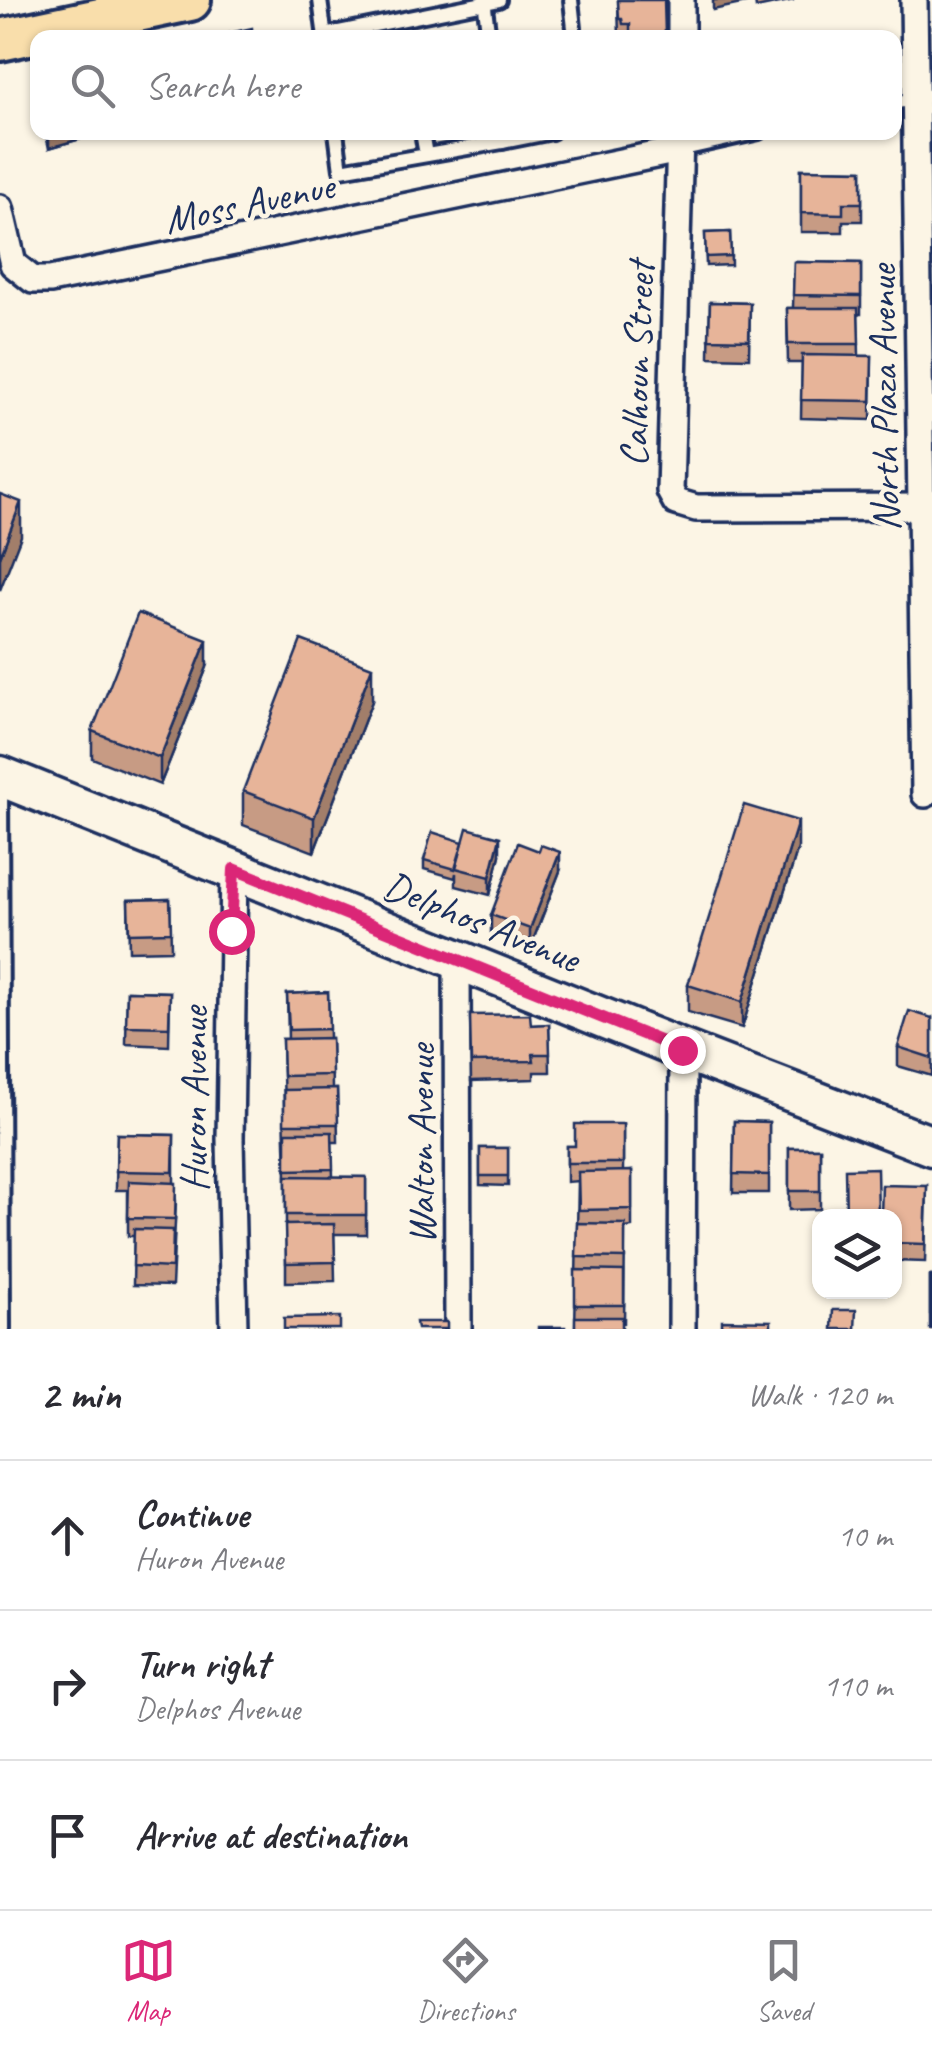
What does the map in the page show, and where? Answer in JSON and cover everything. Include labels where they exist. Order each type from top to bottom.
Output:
[{"type":"main road","points":[[38,30],[126,7],[190,0]]},
{"type":"main road","points":[[0,40],[30,32]]},
{"type":"street","points":[[681,0],[681,30]]},
{"type":"street","name":"North Plaza Avenue","points":[[914,0],[927,507],[925,794]]},
{"type":"street","name":"Calhoun Street","points":[[680,141],[670,491],[676,502],[696,508],[927,507]]},
{"type":"street","name":"Moss Avenue","points":[[0,208],[13,264],[33,280],[50,280],[680,141]]},
{"type":"street","name":"Delphos Avenue","points":[[0,776],[682,1050],[932,1146]]},
{"type":"street","name":"Huron Avenue","points":[[234,869],[230,1120],[234,1329]]},
{"type":"street","name":"Walton Avenue","points":[[457,958],[458,1329]]},
{"type":"street","points":[[682,1050],[682,1329]]},
{"type":"lane","points":[[320,0],[324,30]]},
{"type":"lane","points":[[571,0],[574,30]]},
{"type":"lane","points":[[355,30],[489,1],[489,30]]},
{"type":"lane","points":[[405,20],[407,30]]},
{"type":"lane","points":[[337,140],[341,170],[489,140]]},
{"type":"lane","points":[[423,140],[426,155]]},
{"type":"lane","points":[[0,776],[2,1329]]},
{"type":"building","points":[[618,0],[664,0],[665,30],[630,30],[630,24],[619,19]]},
{"type":"building","points":[[801,169],[862,170],[862,203],[843,203],[843,214],[801,213]]},
{"type":"building","points":[[730,232],[731,256],[706,257],[705,233]]},
{"type":"building","points":[[794,262],[861,263],[861,296],[793,295]]},
{"type":"building","points":[[710,302],[750,303],[749,340],[709,339]]},
{"type":"building","points":[[787,308],[858,308],[859,344],[788,344]]},
{"type":"building","points":[[802,355],[872,356],[871,401],[801,400]]},
{"type":"building","points":[[0,494],[21,502],[0,557]]},
{"type":"building","points":[[138,613],[207,640],[160,758],[92,731]]},
{"type":"building","points":[[301,640],[372,667],[314,818],[243,791]]},
{"type":"building","points":[[744,805],[798,821],[742,1002],[688,985]]},
{"type":"building","points":[[467,828],[500,837],[490,877],[456,868]]},
{"type":"building","points":[[432,832],[463,842],[455,869],[424,860]]},
{"type":"building","points":[[518,843],[539,851],[541,845],[560,852],[530,929],[491,915]]},
{"type":"building","points":[[170,899],[171,932],[129,933],[128,900]]},
{"type":"building","points":[[127,991],[170,992],[169,1027],[126,1026]]},
{"type":"building","points":[[328,992],[329,1029],[289,1030],[287,994]]},
{"type":"building","points":[[909,1011],[932,1018],[932,1058],[898,1047]]},
{"type":"building","points":[[530,1014],[531,1025],[549,1024],[550,1054],[533,1054],[534,1061],[471,1062],[470,1015]]},
{"type":"building","points":[[331,1038],[332,1075],[283,1076],[282,1039]]},
{"type":"building","points":[[337,1089],[338,1124],[284,1124],[284,1090]]},
{"type":"building","points":[[734,1121],[769,1122],[769,1175],[733,1174]]},
{"type":"building","points":[[575,1124],[623,1124],[623,1163],[567,1163],[567,1146],[575,1146]]},
{"type":"building","points":[[286,1132],[332,1132],[333,1169],[286,1170]]},
{"type":"building","points":[[117,1134],[174,1135],[173,1172],[116,1171]]},
{"type":"building","points":[[480,1148],[508,1148],[508,1176],[480,1176]]},
{"type":"building","points":[[789,1148],[820,1148],[820,1191],[789,1191]]},
{"type":"building","points":[[877,1168],[878,1209],[846,1209],[845,1169]]},
{"type":"building","points":[[632,1171],[632,1209],[579,1210],[578,1172]]},
{"type":"building","points":[[286,1176],[366,1177],[366,1215],[286,1215]]},
{"type":"building","points":[[129,1181],[176,1183],[175,1219],[128,1218]]},
{"type":"building","points":[[882,1185],[927,1186],[925,1244],[902,1243],[902,1209],[881,1209]]},
{"type":"building","points":[[577,1223],[625,1224],[625,1258],[576,1257]]},
{"type":"building","points":[[334,1224],[335,1262],[286,1263],[285,1225]]},
{"type":"building","points":[[134,1229],[173,1230],[172,1268],[133,1266]]},
{"type":"building","points":[[575,1270],[624,1271],[624,1305],[575,1305]]},
{"type":"building","points":[[932,1276],[932,1314],[930,1314]]},
{"type":"building","points":[[833,1310],[856,1310],[855,1329],[832,1329]]},
{"type":"building","points":[[340,1317],[340,1329],[284,1329],[284,1318]]},
{"type":"building","points":[[575,1317],[622,1317],[622,1329],[575,1329]]},
{"type":"building","points":[[722,1320],[771,1321],[771,1329],[722,1329]]},
{"type":"building","points":[[416,1322],[447,1322],[447,1329],[417,1329]]},
{"type":"route","points":[[231,931],[234,869],[682,1050]]}]
